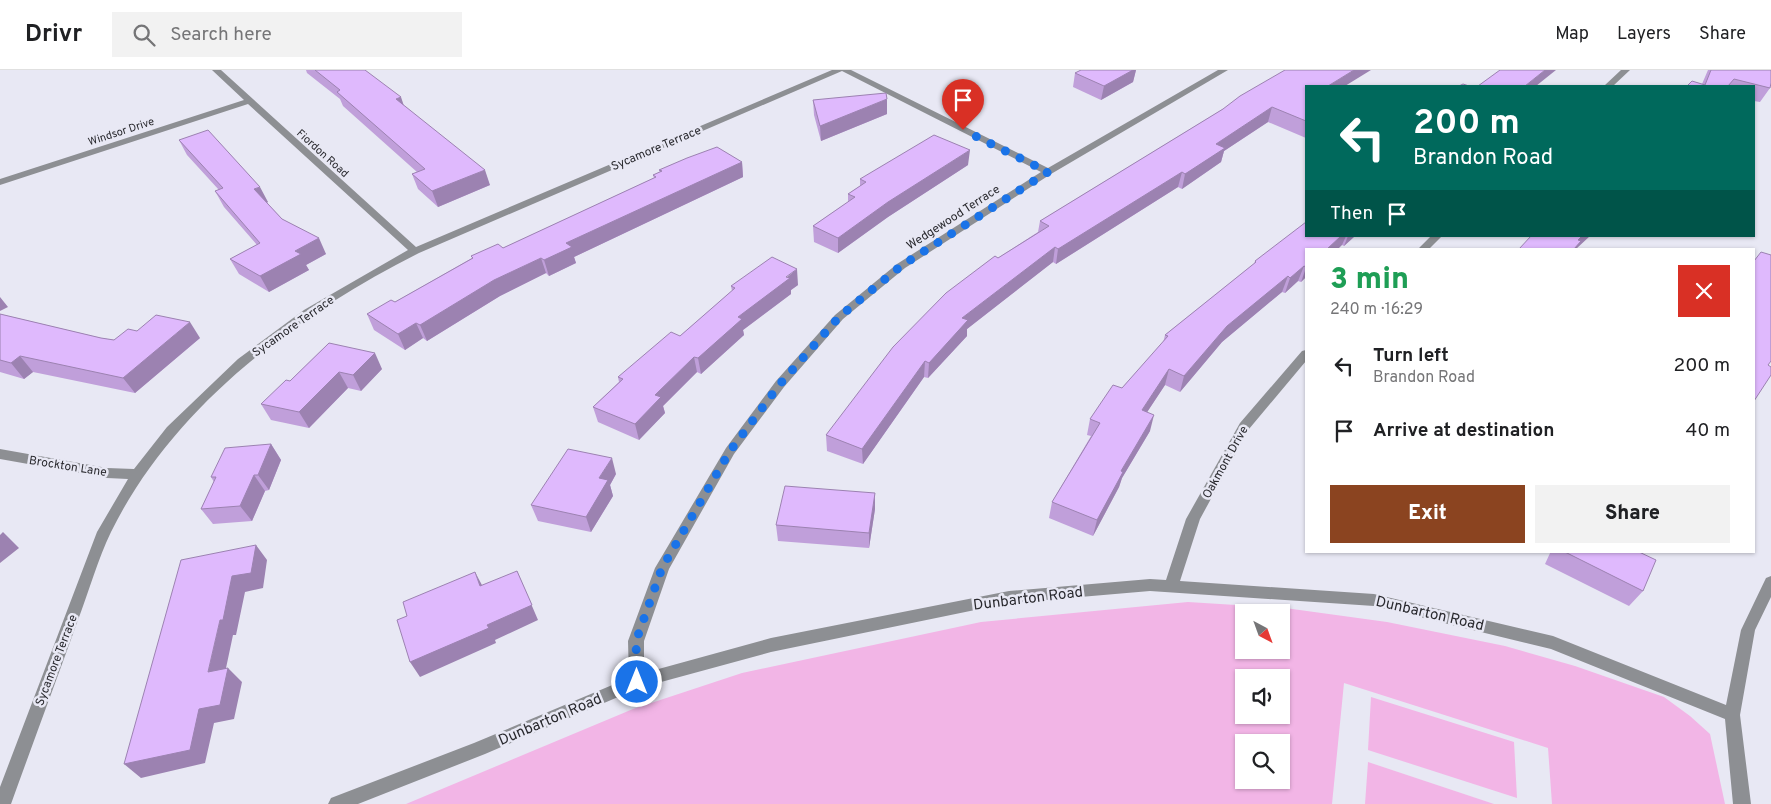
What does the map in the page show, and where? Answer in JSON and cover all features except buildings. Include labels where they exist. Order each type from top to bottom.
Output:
[{"type":"street","name":"Fiordon Road","points":[[216,70],[415,251]]},
{"type":"street","name":"Sycamore Terrace","points":[[2,804],[104,532],[137,474],[171,430],[242,362],[308,312],[389,264],[415,251],[839,70]]},
{"type":"street","points":[[845,70],[1048,172]]},
{"type":"street","name":"Wedgewood Terrace","points":[[637,682],[636,641],[662,568],[730,451],[780,384],[839,317],[901,266],[1048,172],[1224,70]]},
{"type":"street","points":[[1609,85],[1626,70]]},
{"type":"street","name":"Windsor Drive","points":[[0,182],[249,101]]},
{"type":"street","points":[[1424,248],[1436,237]]},
{"type":"street","name":"Oakmont Drive","points":[[1172,585],[1193,519],[1244,426],[1305,355]]},
{"type":"street","name":"Brockton Lane","points":[[0,454],[108,473],[137,474]]},
{"type":"street","points":[[1742,804],[1732,715],[1748,630],[1771,582]]},
{"type":"street","name":"Dunbarton Road","points":[[337,804],[479,749],[637,682],[770,645],[1009,597],[1150,585],[1374,600],[1510,631],[1553,643],[1732,715]]},
{"type":"shaded area","points":[[1188,602],[1235,605],[1235,659],[1290,659],[1290,609],[1387,622],[1505,646],[1575,666],[1664,697],[1710,734],[1725,804],[1552,804],[1548,748],[1344,683],[1332,804],[406,804],[633,709],[742,673],[981,622]]},
{"type":"shaded area","points":[[1371,697],[1514,742],[1517,798],[1368,750]]},
{"type":"shaded area","points":[[1368,762],[1494,804],[1365,804]]},
{"type":"route","points":[[637,682],[636,641],[662,568],[730,451],[780,384],[839,317],[901,266],[1048,172],[963,130]]}]
